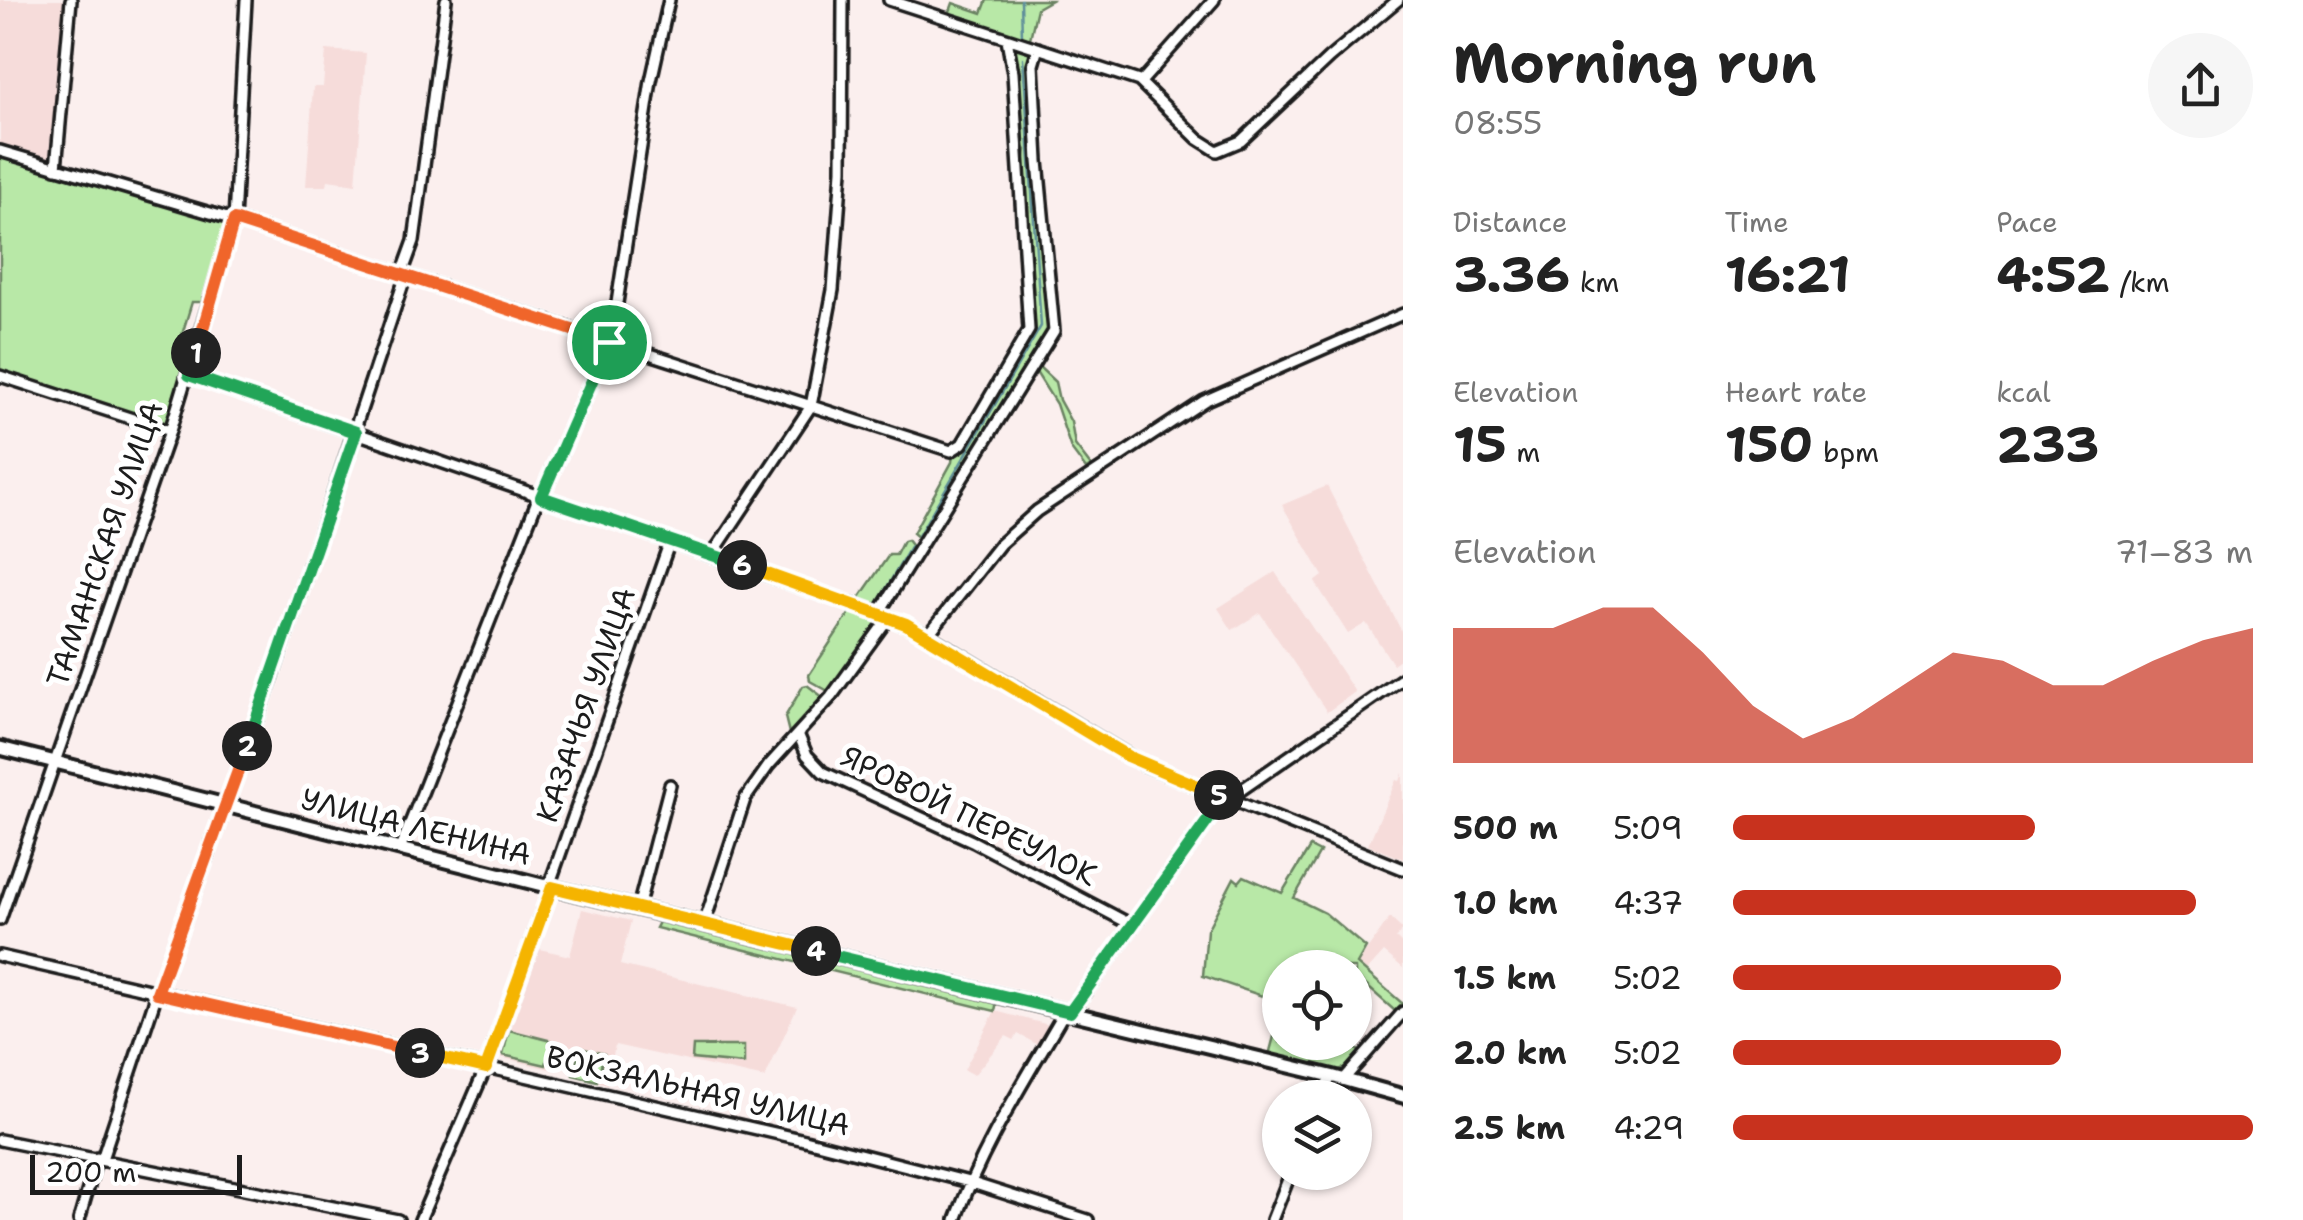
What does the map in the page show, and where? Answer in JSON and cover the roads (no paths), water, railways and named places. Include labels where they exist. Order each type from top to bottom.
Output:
[{"type":"main road","name":"УЛИЦА ЛЕНИНА","points":[[0,748],[1403,1096]]},
{"type":"street","points":[[56,168],[71,0]]},
{"type":"street","name":"ТАМАНСКАЯ УЛИЦА","points":[[0,920],[189,375],[234,220],[246,0]]},
{"type":"street","points":[[79,1220],[273,675],[356,432],[404,275],[414,241],[446,0]]},
{"type":"street","points":[[400,849],[540,497],[610,342],[669,0]]},
{"type":"street","points":[[712,555],[811,406],[833,290],[842,170],[843,0]]},
{"type":"street","points":[[889,0],[1141,82],[1210,149],[1222,150],[1234,146],[1398,0]]},
{"type":"street","points":[[1141,82],[1214,0]]},
{"type":"street","points":[[0,152],[234,220],[948,451],[962,444],[1030,330],[1007,40]]},
{"type":"street","points":[[704,924],[740,808],[770,765],[799,736],[884,615],[1054,331],[1038,161],[1033,65],[1038,48]]},
{"type":"street","points":[[928,635],[1000,544],[1037,510],[1204,401],[1403,314]]},
{"type":"street","points":[[189,375],[884,615],[928,635],[1127,756],[1403,870]]},
{"type":"street","points":[[0,376],[170,431]]},
{"type":"street","name":"КАЗАЧЬЯ УЛИЦА","points":[[420,1220],[486,1068],[670,541]]},
{"type":"street","points":[[956,1220],[969,1182],[1067,1012],[1226,798],[1403,678]]},
{"type":"street","name":"ЯРОВОЙ ПЕРЕУЛОК","points":[[799,736],[807,755],[823,772],[974,842],[1132,925]]},
{"type":"street","points":[[638,908],[670,785]]},
{"type":"street","name":"ВОКЗАЛЬНАЯ УЛИЦА","points":[[0,956],[768,1132],[969,1182],[1088,1220]]},
{"type":"street","points":[[1337,1078],[1403,1012]]},
{"type":"street","points":[[0,1140],[398,1220]]},
{"type":"street","points":[[1272,1220],[1284,1190]]},
{"type":"waterway","points":[[1021,0],[1022,37]]},
{"type":"waterway","points":[[918,536],[1041,326],[1023,58]]},
{"type":"waterway","points":[[880,599],[911,546]]}]
